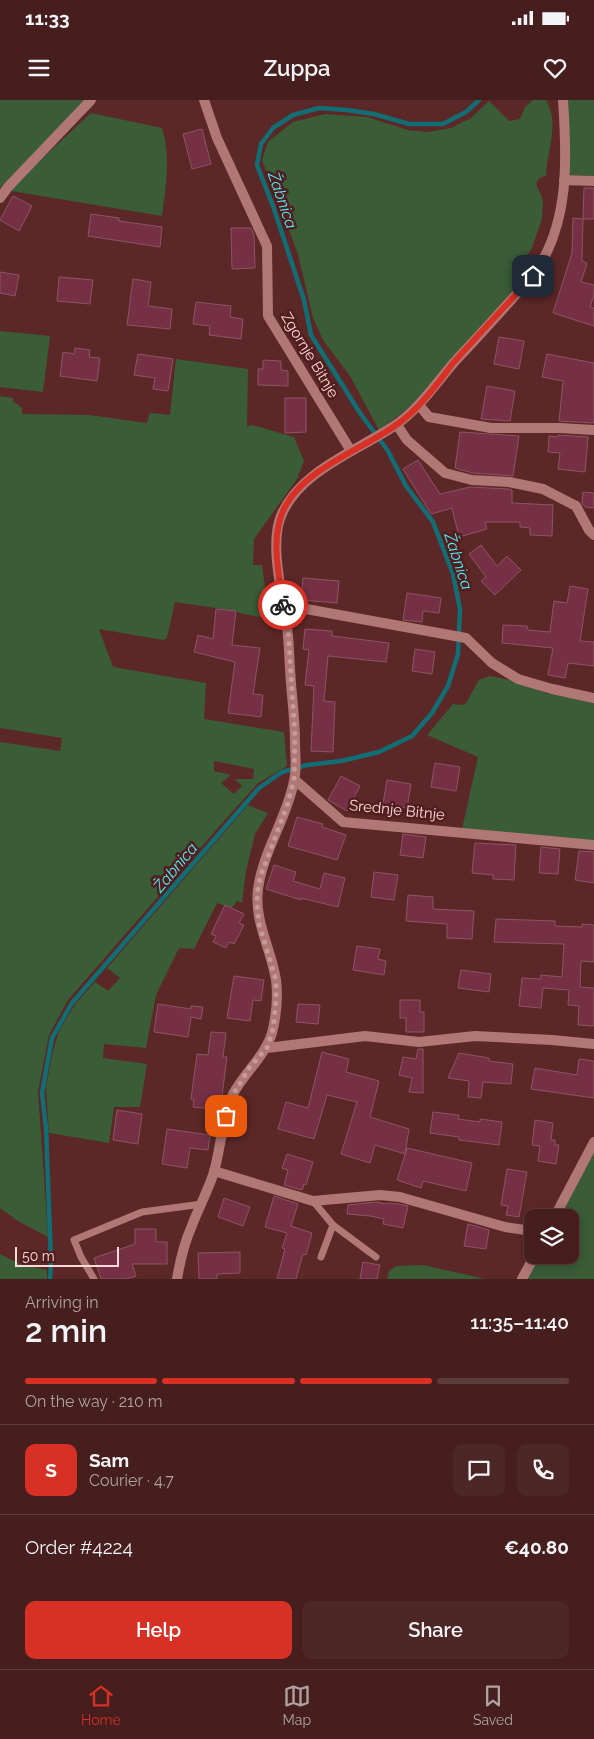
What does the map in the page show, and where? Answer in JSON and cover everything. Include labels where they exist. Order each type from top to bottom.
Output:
[{"type":"street","points":[[0,198],[8,187],[91,100]]},
{"type":"street","name":"Zgornje Bitnje","points":[[204,100],[217,138],[267,246],[268,316],[351,451]]},
{"type":"street","points":[[177,1279],[184,1248],[214,1171],[232,1096],[249,1068],[267,1048],[273,1029],[276,980],[259,924],[258,887],[266,858],[287,806],[294,780],[295,754],[289,647],[277,549],[277,527],[287,503],[310,479],[351,451],[394,427],[419,405],[455,361],[533,276],[547,252],[556,229],[564,180],[565,124],[563,100]]},
{"type":"street","points":[[564,180],[594,181]]},
{"type":"street","points":[[419,405],[429,417],[491,428],[594,430]]},
{"type":"street","points":[[394,427],[445,473],[472,480],[509,482],[543,489],[576,506],[589,530],[594,535]]},
{"type":"street","points":[[284,610],[306,609],[466,638],[492,664],[518,679],[594,698]]},
{"type":"street","name":"Srednje Bitnje","points":[[294,780],[343,822],[594,845]]},
{"type":"street","points":[[267,1048],[365,1036],[419,1042],[475,1036],[594,1044]]},
{"type":"street","points":[[559,1209],[594,1142]]},
{"type":"street","points":[[214,1171],[313,1201],[380,1195],[400,1197],[505,1227],[524,1230]]},
{"type":"street","points":[[522,1279],[530,1264]]},
{"type":"lane","points":[[313,1201],[333,1225],[376,1257]]},
{"type":"lane","points":[[94,1279],[81,1257],[74,1240],[142,1212],[202,1204]]},
{"type":"lane","points":[[321,1257],[333,1225]]},
{"type":"green space","points":[[0,100],[86,100],[0,188]]},
{"type":"green space","points":[[533,100],[546,100],[552,118],[552,137],[546,176],[539,178],[536,184],[543,200],[542,219],[531,250],[517,267],[516,275],[521,281],[410,407],[379,430],[350,376],[323,340],[313,318],[298,254],[262,160],[268,142],[293,122],[325,114],[367,117],[408,130],[427,132],[451,128],[471,118],[489,101],[509,121],[520,119],[525,107]]},
{"type":"green space","points":[[567,100],[594,100],[594,176],[571,175],[568,172]]},
{"type":"green space","points":[[91,113],[162,128],[167,161],[162,216],[11,191],[33,167]]},
{"type":"green space","points":[[0,331],[50,336],[43,392],[0,387]]},
{"type":"green space","points":[[176,359],[248,369],[247,427],[252,425],[294,437],[304,461],[297,479],[254,539],[253,565],[262,565],[269,619],[175,602],[167,638],[163,640],[99,629],[113,667],[206,683],[204,719],[284,732],[287,766],[258,783],[216,830],[68,1000],[49,1035],[38,1091],[48,1237],[18,1221],[0,1208],[0,742],[60,751],[62,738],[0,728],[0,396],[13,398],[13,401],[22,408],[22,414],[89,415],[147,423],[150,413],[170,415]],"holes":[[[214,761],[254,769],[253,779],[235,779],[242,786],[234,794],[221,783],[231,775],[214,771]]]},
{"type":"green space","points":[[490,676],[510,680],[549,694],[594,702],[594,841],[462,829],[478,757],[427,735],[453,704],[463,705],[466,703],[479,680]]},
{"type":"green space","points":[[248,805],[268,813],[255,834],[246,871],[242,903],[237,901],[232,908],[217,903],[194,949],[179,948],[156,995],[146,1048],[104,1044],[103,1058],[147,1064],[140,1107],[114,1107],[109,1143],[49,1133],[46,1087],[59,1031],[76,1003],[95,982],[108,991],[120,978],[107,968]]},
{"type":"green space","points":[[594,1152],[594,1279],[527,1279],[535,1264],[579,1264],[579,1209],[564,1209]]},
{"type":"green space","points":[[0,1254],[20,1264],[47,1270],[47,1279],[0,1279]]},
{"type":"green space","points":[[424,1265],[485,1279],[387,1279],[389,1271],[396,1266]]},
{"type":"building","points":[[202,129],[211,164],[192,169],[183,134]]},
{"type":"building","points":[[584,188],[594,188],[594,219],[583,219]]},
{"type":"building","points":[[13,196],[32,206],[19,231],[0,220]]},
{"type":"building","points":[[91,214],[119,218],[119,221],[162,227],[160,247],[88,236]]},
{"type":"building","points":[[573,218],[583,219],[582,261],[587,263],[581,282],[594,285],[594,295],[590,307],[594,308],[594,326],[553,313],[572,253]]},
{"type":"building","points":[[231,228],[251,228],[254,235],[255,268],[232,269]]},
{"type":"building","points":[[0,272],[19,275],[15,296],[0,293]]},
{"type":"building","points":[[59,277],[93,280],[90,304],[57,301]]},
{"type":"building","points":[[133,279],[151,282],[148,306],[172,309],[170,329],[127,325]]},
{"type":"building","points":[[196,302],[231,306],[230,317],[243,319],[241,339],[209,335],[210,326],[193,324]]},
{"type":"building","points":[[499,337],[524,341],[519,369],[494,364]]},
{"type":"building","points":[[75,348],[90,350],[89,357],[100,358],[97,381],[60,376],[63,352],[74,354]]},
{"type":"building","points":[[138,354],[173,359],[168,391],[153,389],[155,378],[134,375]]},
{"type":"building","points":[[547,354],[594,363],[594,423],[559,421],[563,381],[542,377]]},
{"type":"building","points":[[263,360],[281,361],[281,370],[288,371],[288,386],[258,385],[258,369],[263,369]]},
{"type":"building","points":[[487,386],[515,391],[510,421],[481,419]]},
{"type":"building","points":[[285,398],[306,398],[306,432],[285,433]]},
{"type":"building","points":[[460,432],[519,436],[513,476],[473,473],[455,468]]},
{"type":"building","points":[[558,435],[588,437],[585,472],[558,469],[560,453],[548,452],[549,436],[558,437]]},
{"type":"building","points":[[418,460],[440,494],[470,487],[508,489],[512,490],[512,503],[553,505],[552,536],[530,535],[530,528],[520,527],[520,522],[485,522],[487,529],[459,537],[452,508],[431,514],[403,469]]},
{"type":"building","points":[[583,492],[594,493],[594,508],[585,507],[582,503]]},
{"type":"building","points":[[481,545],[497,566],[507,556],[521,570],[495,595],[481,581],[486,577],[469,554]]},
{"type":"building","points":[[303,578],[339,581],[337,603],[301,600]]},
{"type":"building","points":[[570,586],[588,589],[580,641],[594,642],[594,666],[568,663],[565,678],[548,675],[553,648],[502,643],[503,625],[527,626],[528,630],[550,632],[554,601],[567,603]]},
{"type":"building","points":[[407,593],[441,598],[439,613],[423,611],[422,622],[403,620]]},
{"type":"building","points":[[216,609],[236,611],[232,645],[260,648],[253,694],[263,695],[261,717],[228,713],[235,662],[194,652],[198,635],[213,639]]},
{"type":"building","points":[[305,629],[332,631],[332,636],[389,643],[386,662],[328,656],[324,701],[335,702],[333,752],[311,751],[314,686],[305,685],[309,650],[303,649]]},
{"type":"building","points":[[415,649],[435,652],[432,674],[412,671]]},
{"type":"building","points":[[435,763],[460,767],[456,791],[431,787]]},
{"type":"building","points":[[341,776],[360,786],[347,811],[328,800]]},
{"type":"building","points":[[387,780],[411,784],[407,808],[383,804]]},
{"type":"building","points":[[297,817],[323,824],[322,827],[346,835],[337,860],[288,846]]},
{"type":"building","points":[[403,834],[426,837],[423,858],[400,855]]},
{"type":"building","points":[[475,843],[516,845],[514,880],[493,879],[493,875],[472,873]]},
{"type":"building","points":[[541,847],[560,849],[558,874],[539,873]]},
{"type":"building","points":[[579,851],[594,852],[594,883],[575,880]]},
{"type":"building","points":[[274,865],[296,872],[293,881],[320,889],[324,873],[345,878],[338,907],[301,898],[301,900],[266,889]]},
{"type":"building","points":[[374,872],[398,875],[394,900],[371,897]]},
{"type":"building","points":[[408,895],[433,897],[433,909],[474,911],[472,939],[447,938],[447,924],[406,921]]},
{"type":"building","points":[[225,905],[244,914],[239,923],[244,925],[234,944],[229,942],[226,948],[213,942],[216,936],[211,934]]},
{"type":"building","points":[[496,919],[555,921],[555,926],[582,927],[582,924],[594,925],[594,962],[581,961],[580,987],[594,988],[594,1026],[578,1025],[579,1006],[568,1005],[569,990],[543,988],[541,1008],[519,1006],[522,978],[540,979],[541,975],[562,977],[564,944],[494,942]]},
{"type":"building","points":[[357,946],[380,949],[378,959],[386,961],[384,975],[353,970]]},
{"type":"building","points":[[461,970],[491,974],[489,992],[458,988]]},
{"type":"building","points":[[234,976],[264,980],[261,1001],[253,1000],[250,1021],[227,1018]]},
{"type":"building","points":[[400,1000],[420,1000],[420,1012],[424,1012],[424,1032],[406,1032],[406,1018],[400,1018]]},
{"type":"building","points":[[158,1004],[191,1009],[191,1006],[203,1007],[201,1019],[191,1017],[188,1037],[154,1032]]},
{"type":"building","points":[[298,1004],[320,1005],[318,1024],[296,1022]]},
{"type":"building","points":[[211,1032],[226,1033],[223,1057],[227,1057],[221,1103],[214,1102],[213,1109],[193,1107],[194,1100],[191,1099],[197,1054],[208,1055]]},
{"type":"building","points":[[418,1049],[423,1049],[423,1093],[409,1092],[412,1078],[399,1075],[403,1057],[416,1059]]},
{"type":"building","points":[[322,1052],[349,1059],[346,1072],[379,1081],[370,1117],[409,1129],[405,1154],[375,1145],[370,1163],[341,1154],[357,1102],[327,1095],[314,1139],[278,1129],[286,1102],[308,1108]]},
{"type":"building","points":[[459,1053],[489,1058],[489,1061],[513,1064],[511,1084],[483,1082],[481,1098],[468,1097],[469,1081],[448,1078]]},
{"type":"building","points":[[579,1059],[594,1061],[594,1098],[531,1089],[535,1068],[577,1075]]},
{"type":"building","points":[[117,1110],[142,1114],[138,1144],[113,1140]]},
{"type":"building","points":[[433,1112],[459,1115],[458,1119],[502,1122],[499,1145],[459,1140],[459,1137],[430,1133]]},
{"type":"building","points":[[535,1120],[553,1123],[551,1140],[555,1140],[555,1145],[559,1145],[556,1164],[538,1161],[540,1146],[532,1145]]},
{"type":"building","points":[[167,1129],[210,1135],[208,1150],[190,1148],[187,1168],[162,1164]]},
{"type":"building","points":[[407,1148],[472,1163],[466,1191],[423,1181],[421,1188],[397,1180]]},
{"type":"building","points":[[287,1154],[313,1162],[306,1185],[304,1184],[302,1190],[284,1185],[288,1170],[282,1168]]},
{"type":"building","points":[[507,1169],[527,1172],[519,1217],[506,1215],[508,1206],[501,1205]]},
{"type":"building","points":[[274,1196],[298,1204],[291,1226],[312,1233],[306,1255],[303,1254],[296,1279],[277,1279],[285,1249],[282,1248],[287,1233],[265,1227]]},
{"type":"building","points":[[224,1198],[250,1207],[243,1226],[218,1217]]},
{"type":"building","points":[[376,1202],[408,1206],[403,1228],[383,1224],[384,1219],[347,1214],[348,1205]]},
{"type":"building","points":[[468,1224],[489,1230],[486,1249],[464,1246]]},
{"type":"building","points":[[135,1229],[156,1229],[156,1242],[167,1242],[167,1264],[132,1264],[136,1276],[126,1279],[101,1279],[94,1258],[135,1244]]},
{"type":"building","points":[[240,1252],[240,1273],[217,1274],[217,1279],[199,1279],[198,1253]]},
{"type":"building","points":[[363,1262],[380,1265],[377,1279],[360,1279]]},
{"type":"waterway","name":"Žabnica","points":[[50,1279],[46,1128],[42,1093],[52,1038],[72,1003],[259,788],[282,772],[307,765],[341,761],[379,752],[412,736],[432,713],[448,686],[458,654],[460,609],[453,574],[433,522],[406,486],[388,451],[360,413],[311,335],[304,300],[273,206],[257,165],[261,144],[273,128],[293,115],[319,108],[374,114],[409,124],[443,124],[466,112],[479,100]]},
{"type":"way so far","points":[[226,1116],[232,1096],[249,1068],[267,1048],[273,1029],[276,980],[259,924],[257,904],[258,887],[266,858],[287,806],[294,780],[295,737],[288,629],[283,605]]},
{"type":"route","points":[[283,605],[277,549],[277,527],[287,503],[310,479],[322,470],[397,425],[410,414],[455,361],[533,276]]}]
